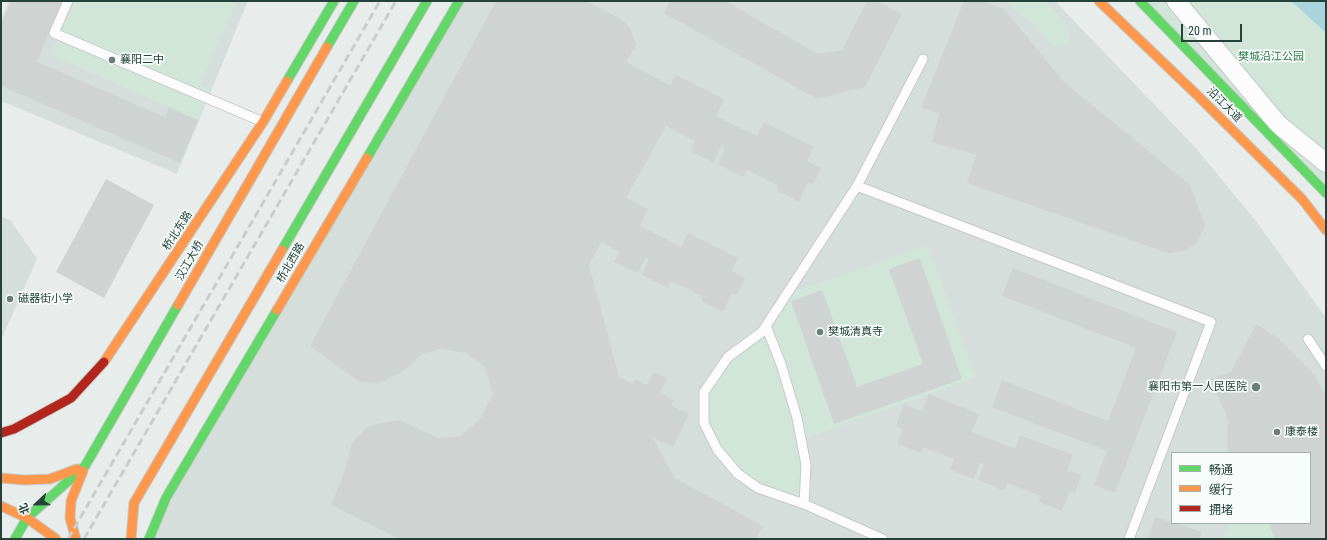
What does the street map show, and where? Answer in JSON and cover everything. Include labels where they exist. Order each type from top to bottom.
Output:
[{"type":"main road","name":"桥北东路","points":[[1,434],[14,429],[71,398],[107,359],[263,122],[334,1]]},
{"type":"main road","name":"汉江大桥","points":[[27,518],[85,466],[354,1]]},
{"type":"main road","points":[[130,539],[134,503],[427,1]]},
{"type":"main road","name":"桥北西路","points":[[149,539],[166,498],[458,1]]},
{"type":"main road","name":"沿江大道","points":[[1099,1],[1196,94],[1296,194],[1326,230]]},
{"type":"main road","name":"沿江大道","points":[[1140,1],[1326,193]]},
{"type":"main road","points":[[1,478],[24,480],[50,479],[85,466]]},
{"type":"main road","points":[[76,539],[70,518],[71,501],[85,466]]},
{"type":"main road","points":[[1,506],[27,518],[56,539]]},
{"type":"main road","points":[[10,538],[27,518]]},
{"type":"street","points":[[1176,1],[1278,124],[1326,163]]},
{"type":"lane","points":[[68,1],[54,33],[263,122]]},
{"type":"lane","points":[[883,539],[804,504],[758,488],[737,473],[717,449],[704,423],[704,392],[728,357],[762,332],[766,326],[857,186],[923,59]]},
{"type":"lane","points":[[857,186],[1212,322],[1129,539]]},
{"type":"lane","points":[[766,326],[781,364],[797,418],[806,466],[804,504]]},
{"type":"lane","points":[[1308,339],[1326,366]]},
{"type":"shaded area","name":"襄阳二中","points":[[9,1],[248,1],[177,174],[1,101],[1,20]]},
{"type":"shaded area","points":[[456,1],[1055,1],[1195,147],[1256,221],[1326,318],[1326,539],[149,539]]},
{"type":"shaded area","name":"磁器街小学","points":[[1,216],[11,221],[37,259],[1,340]]},
{"type":"green space","points":[[73,1],[237,1],[200,85],[210,89],[198,120],[51,55]]},
{"type":"green space","points":[[1005,1],[1045,1],[1067,27],[1071,44],[1054,46],[1031,22]]},
{"type":"green space","name":"樊城沿江公园","points":[[1140,1],[1291,1],[1326,33],[1326,193]]},
{"type":"green space","points":[[928,246],[976,377],[801,440],[804,504],[758,488],[737,473],[704,423],[704,392],[728,357],[762,332],[786,294]]},
{"type":"green space","points":[[1229,524],[1269,524],[1275,539],[1223,539]]},
{"type":"water","points":[[1291,1],[1326,1],[1326,33]]},
{"type":"building","points":[[11,1],[62,1],[37,62],[165,117],[169,107],[198,120],[180,163],[1,86],[1,24]]},
{"type":"building","points":[[496,1],[587,1],[622,20],[630,28],[636,45],[626,62],[670,85],[676,75],[724,99],[716,116],[757,136],[764,122],[814,147],[807,161],[821,168],[813,185],[808,182],[799,202],[777,190],[779,186],[747,170],[743,177],[718,164],[725,149],[721,147],[713,163],[691,151],[695,141],[666,126],[626,198],[648,209],[640,226],[681,247],[688,233],[738,258],[732,271],[745,278],[737,295],[732,293],[723,312],[701,301],[703,296],[671,281],[668,288],[642,275],[649,260],[645,258],[638,273],[614,262],[620,252],[601,242],[589,265],[618,376],[633,384],[635,379],[647,385],[654,372],[667,378],[660,393],[674,400],[671,405],[689,414],[673,447],[652,437],[675,478],[763,526],[756,539],[399,539],[331,505],[344,473],[352,443],[367,427],[380,423],[400,420],[438,438],[461,436],[480,419],[493,394],[485,367],[466,353],[440,349],[420,355],[405,370],[380,383],[360,382],[310,346]]},
{"type":"building","points":[[670,1],[725,1],[818,54],[842,50],[866,3],[863,1],[876,1],[902,14],[865,87],[817,99],[664,13]]},
{"type":"building","points":[[964,1],[984,1],[1004,9],[1064,82],[1190,185],[1205,225],[1197,243],[1185,251],[1168,253],[967,183],[976,155],[932,142],[939,113],[921,108]]},
{"type":"building","points":[[106,179],[154,205],[104,298],[56,272]]},
{"type":"building","name":"樊城清真寺","points":[[920,258],[962,379],[834,424],[791,301],[822,290],[857,387],[923,364],[889,269]]},
{"type":"building","points":[[1013,268],[1177,332],[1115,493],[1094,485],[1107,451],[992,407],[1002,380],[1108,421],[1136,348],[1002,296]]},
{"type":"building","name":"康泰楼","points":[[1256,324],[1279,339],[1314,374],[1326,396],[1326,539],[1275,539],[1269,524],[1311,524],[1311,452],[1229,452],[1227,444],[1228,419],[1211,379],[1231,372]]},
{"type":"building","points":[[929,394],[979,414],[972,432],[1015,449],[1020,435],[1073,455],[1067,470],[1081,475],[1075,493],[1070,491],[1062,511],[1039,502],[1041,496],[1008,483],[1004,491],[978,480],[984,464],[980,463],[974,479],[950,470],[954,459],[923,447],[921,453],[897,444],[903,429],[896,426],[904,404],[922,411]]},
{"type":"building","points":[[1155,517],[1171,522],[1171,524],[1177,524],[1202,532],[1200,539],[1148,539]]},
{"type":"railway","points":[[68,539],[380,1]]},
{"type":"railway","points":[[84,539],[396,1]]},
{"type":"traffic: fast","points":[[287,81],[334,1]]},
{"type":"traffic: fast","points":[[327,47],[354,1]]},
{"type":"traffic: fast","points":[[282,250],[427,1]]},
{"type":"traffic: fast","points":[[367,158],[459,1]]},
{"type":"traffic: fast","points":[[1140,1],[1326,193]]},
{"type":"traffic: fast","points":[[15,539],[27,518],[85,466],[178,305]]},
{"type":"traffic: fast","points":[[149,539],[166,498],[277,310]]},
{"type":"traffic: slow","points":[[1099,1],[1302,199],[1326,230]]},
{"type":"traffic: slow","points":[[178,305],[327,47]]},
{"type":"traffic: slow","points":[[104,362],[263,122],[287,81]]},
{"type":"traffic: slow","points":[[277,310],[367,158]]},
{"type":"traffic: slow","points":[[131,539],[134,503],[282,250]]},
{"type":"traffic: slow","points":[[1,478],[24,480],[50,479],[77,469]]},
{"type":"traffic: slow","points":[[76,539],[70,518],[71,501],[83,471]]},
{"type":"traffic: slow","points":[[1,506],[27,518],[56,539]]},
{"type":"traffic: jam","points":[[1,433],[14,429],[71,398],[104,362]]},
{"type":"place","name":"襄阳二中","points":[[112,60]]},
{"type":"place","name":"磁器街小学","points":[[10,299]]},
{"type":"place","name":"樊城清真寺","points":[[820,332]]},
{"type":"place","name":"襄阳市第一人民医院","points":[[1256,387]]},
{"type":"place","name":"康泰楼","points":[[1277,432]]}]
